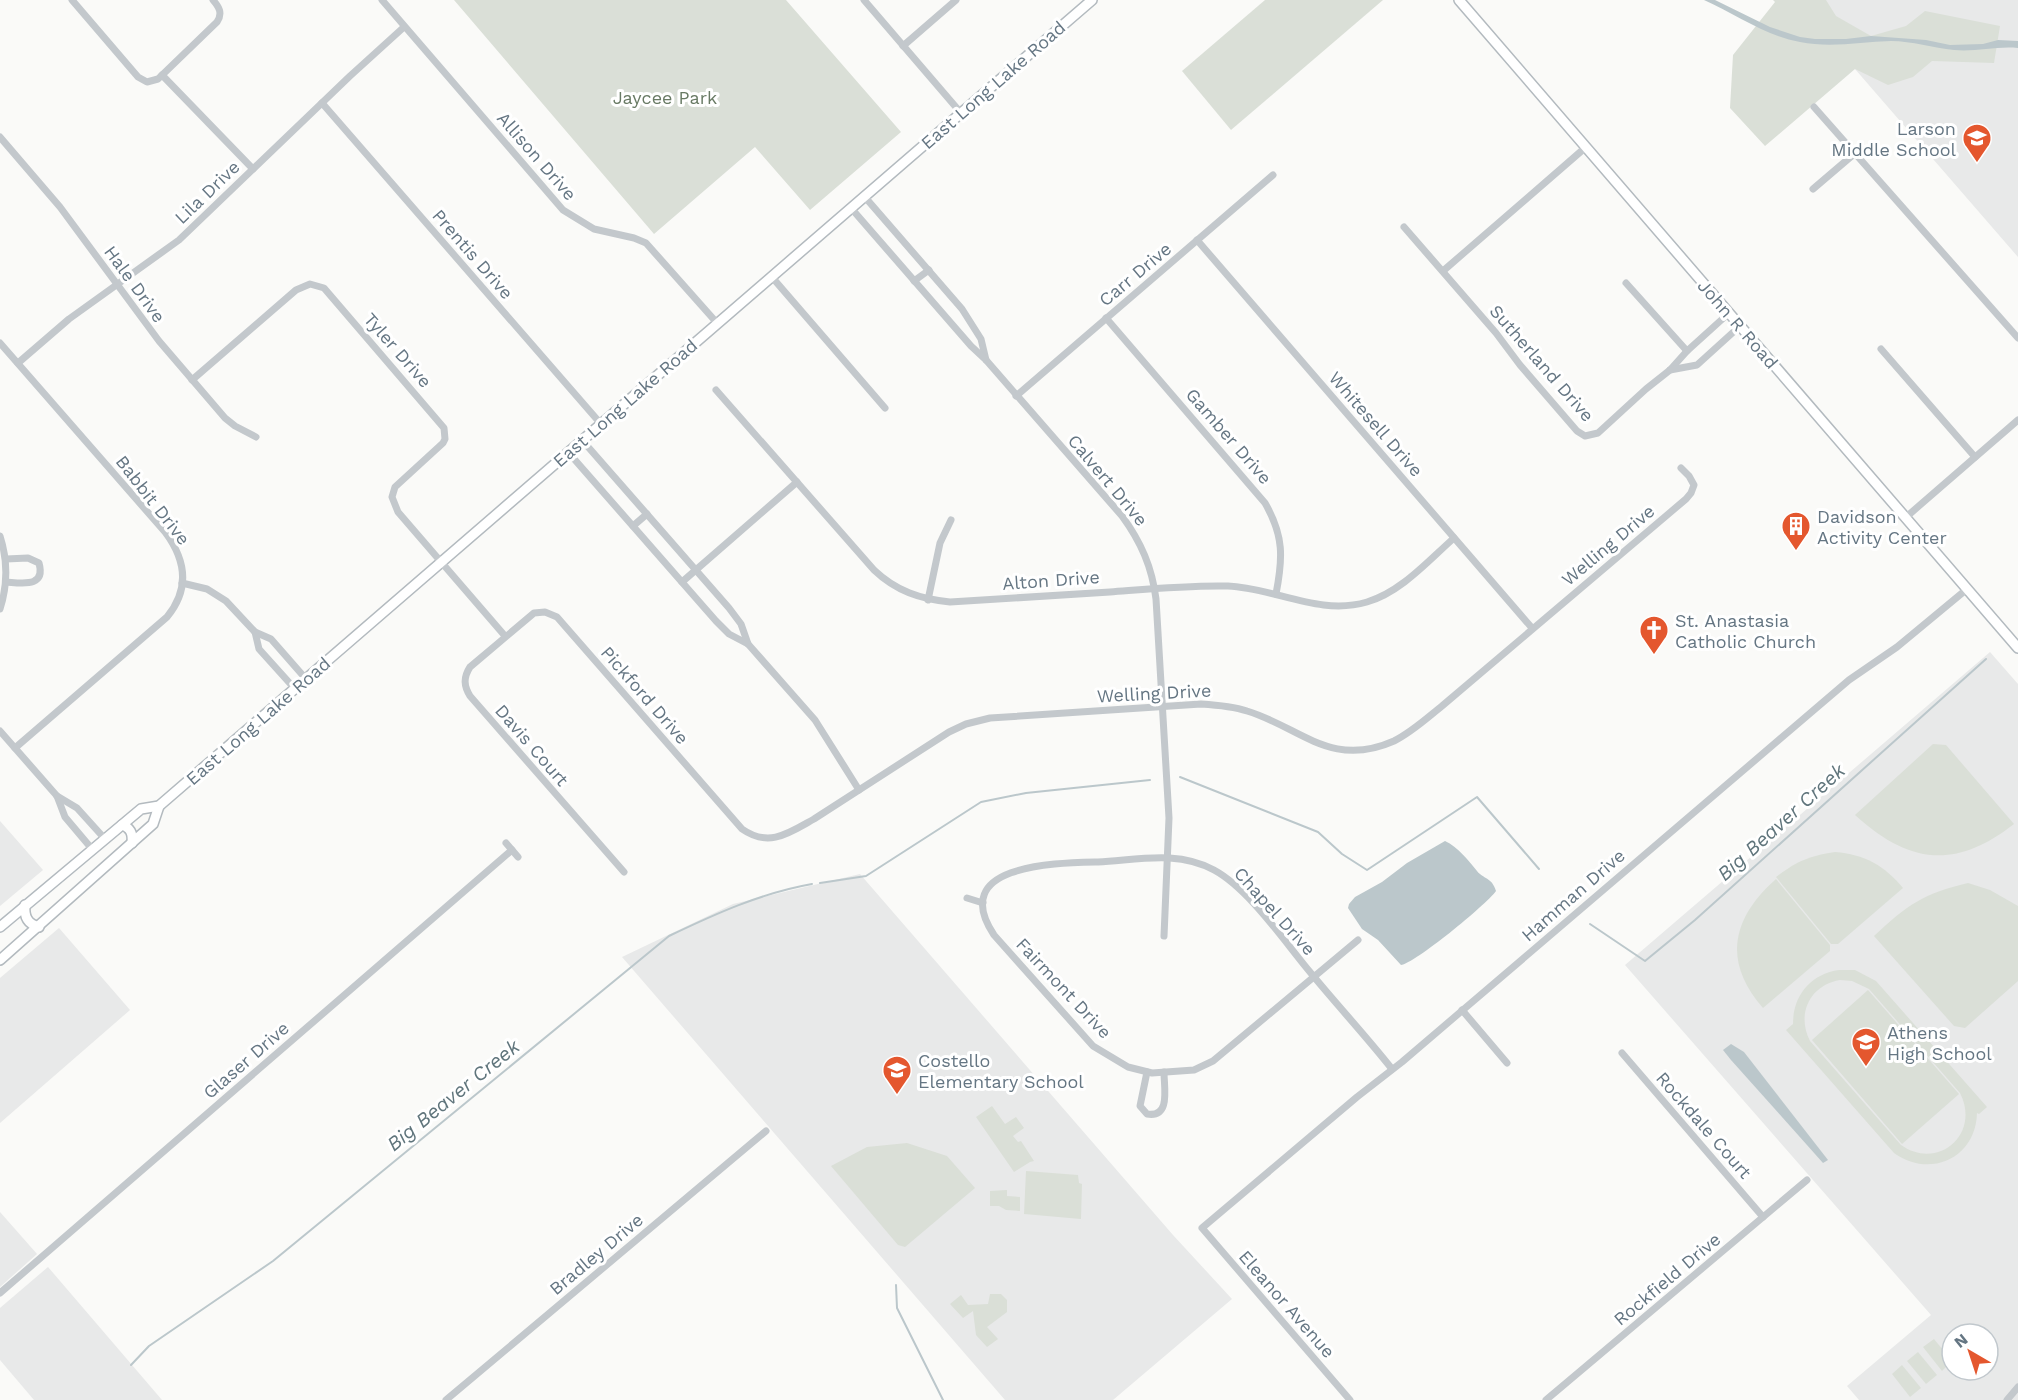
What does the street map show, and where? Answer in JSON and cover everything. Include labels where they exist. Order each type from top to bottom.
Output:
[{"type":"main road","name":"East Long Lake Road","points":[[0,960],[153,824],[159,806],[1092,0]]},
{"type":"main road","name":"John R Road","points":[[1459,0],[2018,648]]},
{"type":"main road","name":"East Long Lake Road","points":[[0,927],[141,809],[159,806]]},
{"type":"main road","points":[[122,825],[132,833],[132,843]]},
{"type":"main road","points":[[25,905],[28,921],[39,927]]},
{"type":"street","points":[[72,0],[138,77],[147,82],[153,82],[162,75],[218,22],[221,14],[213,0]]},
{"type":"street","name":"Allison Drive","points":[[381,0],[563,210],[594,230],[634,238],[646,243],[717,323]]},
{"type":"street","points":[[864,0],[961,113]]},
{"type":"street","points":[[903,46],[956,0]]},
{"type":"street","name":"Lila Drive","points":[[18,363],[69,319],[179,240],[404,27]]},
{"type":"street","points":[[162,75],[253,169]]},
{"type":"street","name":"Prentis Drive","points":[[322,104],[601,424]]},
{"type":"street","points":[[1814,108],[2018,338]]},
{"type":"street","name":"Hale Drive","points":[[0,137],[60,207],[159,341],[192,380],[235,426],[256,437]]},
{"type":"street","points":[[1443,272],[1586,147]]},
{"type":"street","points":[[1813,189],[1854,154]]},
{"type":"street","name":"Carr Drive","points":[[1016,396],[1273,175]]},
{"type":"street","name":"Calvert Drive","points":[[864,196],[968,316],[981,339],[986,360]]},
{"type":"street","name":"Calvert Drive","points":[[851,208],[970,346],[986,360],[1130,528],[1146,555],[1154,588],[1169,818],[1164,936]]},
{"type":"street","name":"Sutherland Drive","points":[[1404,227],[1496,333],[1531,378],[1577,431],[1585,436],[1598,433],[1670,370],[1687,351],[1729,313]]},
{"type":"street","name":"Whitesell Drive","points":[[1197,240],[1532,628]]},
{"type":"street","points":[[914,281],[928,270]]},
{"type":"street","points":[[771,276],[885,408]]},
{"type":"street","points":[[1626,283],[1687,351]]},
{"type":"street","name":"Tyler Drive","points":[[192,380],[296,290],[310,284],[324,288],[444,428],[446,434],[443,443],[395,487],[392,497],[398,512],[441,562]]},
{"type":"street","name":"Gamber Drive","points":[[1106,318],[1265,503],[1275,521],[1281,548],[1281,566],[1276,594]]},
{"type":"street","name":"Sutherland Drive","points":[[1670,370],[1696,365],[1740,326]]},
{"type":"street","name":"Babbit Drive","points":[[0,343],[171,540],[182,562],[182,583],[172,610],[160,624],[15,748]]},
{"type":"street","points":[[1881,349],[1975,458]]},
{"type":"street","name":"Alton Drive","points":[[716,390],[882,578],[899,589],[928,600],[950,602],[1154,588],[1230,586],[1330,607],[1365,603],[1395,588],[1455,538]]},
{"type":"street","points":[[1905,518],[2018,420]]},
{"type":"street","points":[[582,440],[735,615],[746,635],[748,644],[814,720],[859,790]]},
{"type":"street","points":[[568,452],[722,628],[737,640],[748,644]]},
{"type":"street","name":"Welling Drive","points":[[753,837],[768,839],[792,831],[949,732],[982,719],[1202,704],[1223,705],[1249,711],[1317,744],[1339,749],[1372,748],[1394,741],[1409,733],[1686,499],[1694,489],[1692,481],[1682,468]]},
{"type":"street","points":[[682,582],[797,482]]},
{"type":"street","points":[[633,526],[647,514]]},
{"type":"street","points":[[928,600],[940,543],[951,520]]},
{"type":"street","points":[[0,536],[6,559],[6,582],[0,609]]},
{"type":"street","points":[[6,559],[33,559],[39,563],[41,571],[32,583],[6,582]]},
{"type":"street","points":[[441,562],[505,636]]},
{"type":"street","points":[[182,583],[217,594],[232,606],[255,632],[271,639],[306,679]]},
{"type":"street","name":"Hamman Drive","points":[[1202,1228],[1849,680],[1898,647],[1967,589]]},
{"type":"street","name":"Pickford Drive","points":[[505,636],[534,613],[545,612],[557,617],[742,829],[753,837]]},
{"type":"street","points":[[255,632],[259,649],[295,689]]},
{"type":"street","name":"Davis Court","points":[[505,636],[470,668],[465,678],[467,692],[624,872]]},
{"type":"street","points":[[0,731],[57,795],[77,808],[105,839]]},
{"type":"street","points":[[57,795],[65,817],[92,849]]},
{"type":"street","points":[[506,843],[518,857]]},
{"type":"street","name":"Glaser Drive","points":[[0,1293],[512,850]]},
{"type":"street","name":"Chapel Drive","points":[[983,903],[990,886],[999,878],[1012,871],[1043,865],[1169,857],[1200,863],[1225,877],[1256,907],[1392,1069]]},
{"type":"street","points":[[967,898],[983,903]]},
{"type":"street","name":"Fairmont Drive","points":[[983,903],[981,908],[985,921],[994,935],[1093,1046],[1128,1067],[1147,1072],[1194,1070],[1213,1061],[1358,940]]},
{"type":"street","points":[[1462,1010],[1507,1063]]},
{"type":"street","name":"Rockdale Court","points":[[1622,1053],[1763,1217]]},
{"type":"street","points":[[1147,1072],[1140,1106],[1146,1114],[1153,1115],[1160,1113],[1165,1105],[1164,1072]]},
{"type":"street","name":"Bradley Drive","points":[[446,1400],[766,1131]]},
{"type":"street","name":"Rockfield Drive","points":[[1546,1400],[1808,1180]]},
{"type":"street","name":"Eleanor Avenue","points":[[1202,1228],[1350,1400]]},
{"type":"street","points":[[2007,1400],[2018,1387]]},
{"type":"shaded area","points":[[1704,0],[1715,0],[1770,27],[1800,37],[1846,39],[1871,36],[1926,40],[1950,45],[1983,44],[1998,40],[2018,41],[2018,48],[1962,50],[1899,41],[1811,44],[1775,35]]},
{"type":"shaded area","name":"Larson Middle School","points":[[1795,0],[2018,0],[2018,257],[1855,69]]},
{"type":"shaded area","name":"Athens High School","points":[[1990,652],[2018,684],[2018,1400],[1859,1400],[1847,1386],[1931,1315],[1625,965]]},
{"type":"shaded area","points":[[0,821],[43,870],[0,906]]},
{"type":"shaded area","points":[[1445,841],[1458,850],[1479,874],[1490,881],[1496,891],[1450,933],[1420,955],[1401,965],[1378,940],[1362,929],[1348,908],[1349,904],[1355,897]]},
{"type":"shaded area","name":"Costello Elementary School","points":[[860,874],[1173,1235],[1232,1299],[1113,1400],[1005,1400],[622,957],[733,904]]},
{"type":"shaded area","points":[[59,928],[130,1010],[0,1123],[0,978]]},
{"type":"shaded area","points":[[1731,1044],[1744,1052],[1828,1160],[1823,1163],[1731,1060],[1723,1050]]},
{"type":"shaded area","points":[[0,1212],[37,1254],[0,1287]]},
{"type":"shaded area","points":[[48,1267],[162,1400],[34,1400],[0,1360],[0,1308]]},
{"type":"green space","name":"Jaycee Park","points":[[454,0],[786,0],[901,132],[810,210],[755,147],[654,234]]},
{"type":"green space","points":[[1265,0],[1383,0],[1231,130],[1182,71]]},
{"type":"green space","points":[[1773,0],[1826,0],[1836,16],[1871,36],[1906,26],[1925,11],[2000,26],[1994,63],[1932,61],[1913,77],[1888,85],[1855,69],[1765,146],[1730,108],[1733,55],[1775,2]]},
{"type":"green space","points":[[1933,744],[1946,745],[2014,824],[1972,849],[1952,854],[1933,855],[1913,852],[1894,844],[1855,815]]},
{"type":"green space","points":[[1835,852],[1855,855],[1873,862],[1889,873],[1903,888],[1838,944],[1831,944],[1776,877],[1804,860]]},
{"type":"green space","points":[[1776,879],[1830,945],[1830,951],[1763,1008],[1750,991],[1742,974],[1737,957],[1738,940],[1750,909]]},
{"type":"green space","points":[[1968,883],[1990,890],[2018,906],[2018,981],[1965,1028],[1954,1026],[1874,936],[1896,916],[1917,902],[1939,891]]},
{"type":"green space","points":[[1855,970],[1876,981],[1987,1107],[1979,1114],[1977,1113],[1975,1129],[1969,1142],[1949,1160],[1936,1164],[1922,1164],[1908,1161],[1894,1153],[1786,1030],[1793,1024],[1796,1004],[1805,988],[1812,981],[1829,972]],"holes":[[[1840,980],[1852,981],[1869,989],[1960,1093],[1965,1108],[1965,1122],[1960,1134],[1952,1144],[1941,1151],[1929,1154],[1915,1152],[1901,1145],[1810,1041],[1805,1021],[1808,1002],[1814,994],[1830,983]]]},
{"type":"green space","points":[[1868,990],[1959,1094],[1902,1144],[1812,1040]]},
{"type":"green space","points":[[992,1106],[1005,1124],[1016,1117],[1024,1128],[1013,1136],[1018,1142],[1021,1141],[1034,1161],[1014,1172],[976,1117]]},
{"type":"green space","points":[[907,1143],[947,1156],[975,1188],[905,1247],[898,1245],[831,1166],[867,1147]]},
{"type":"green space","points":[[1026,1171],[1078,1175],[1079,1183],[1082,1184],[1081,1219],[1024,1214]]},
{"type":"green space","points":[[1007,1190],[1007,1196],[1020,1197],[1020,1211],[990,1206],[990,1191]]},
{"type":"green space","points":[[990,1294],[1001,1294],[1007,1300],[1007,1312],[987,1327],[998,1339],[987,1347],[976,1335],[973,1311],[963,1318],[950,1304],[961,1295],[968,1305],[988,1304]]},
{"type":"green space","points":[[1934,1339],[1940,1346],[1940,1368],[1923,1347]]},
{"type":"green space","points":[[1918,1352],[1937,1375],[1926,1384],[1907,1361]]},
{"type":"green space","points":[[1902,1365],[1921,1388],[1910,1397],[1892,1374]]},
{"type":"waterway","name":"Big Beaver Creek","points":[[1590,924],[1645,961],[1695,920],[1986,659]]},
{"type":"waterway","name":"Big Beaver Creek","points":[[1180,777],[1318,832],[1342,854],[1367,870],[1477,797],[1539,869]]},
{"type":"waterway","name":"Big Beaver Creek","points":[[820,883],[866,876],[981,802],[1026,793],[1150,780]]},
{"type":"waterway","name":"Big Beaver Creek","points":[[131,1365],[149,1346],[273,1261],[669,936],[756,899],[812,884]]},
{"type":"waterway","points":[[896,1285],[897,1308],[943,1400]]},
{"type":"place","name":"Larson Middle School","points":[[1977,164]]},
{"type":"place","name":"Davidson Activity Center","points":[[1796,552]]},
{"type":"place","name":"St. Anastasia Catholic Church","points":[[1654,656]]},
{"type":"place","name":"Athens High School","points":[[1866,1068]]},
{"type":"place","name":"Costello Elementary School","points":[[897,1096]]}]
